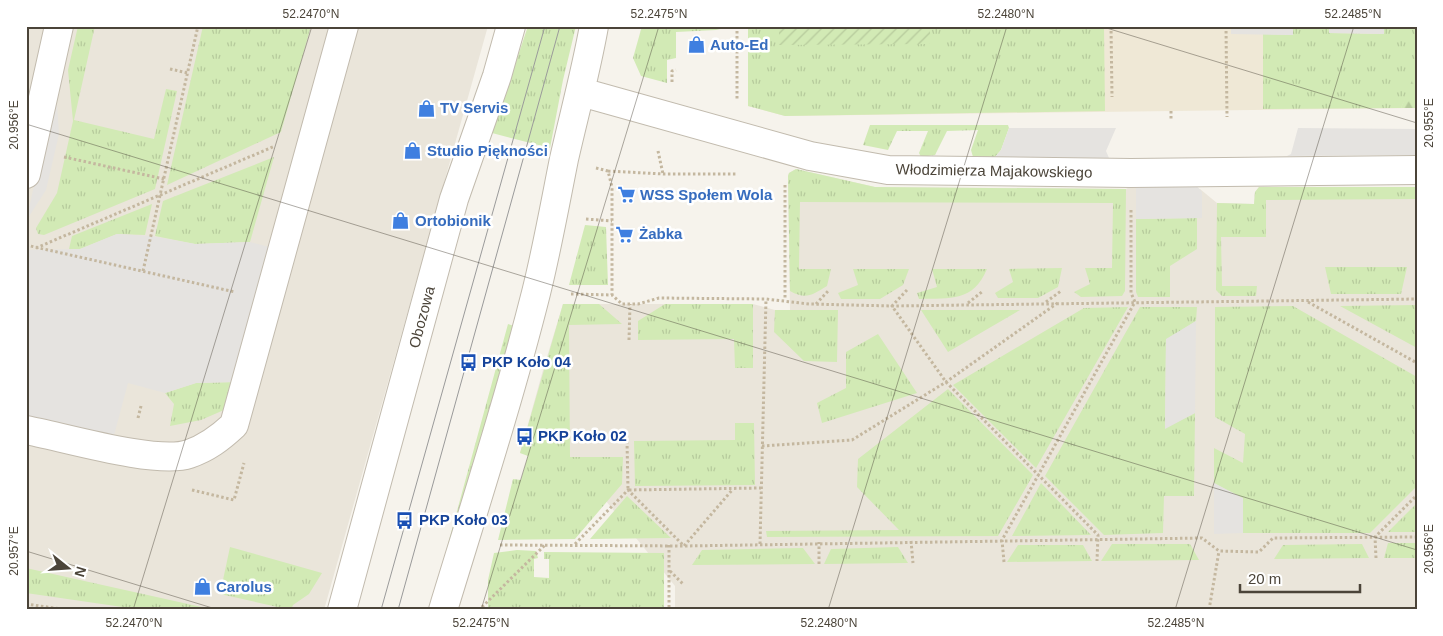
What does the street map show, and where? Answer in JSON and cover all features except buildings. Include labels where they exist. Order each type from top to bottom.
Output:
[{"type":"street","points":[[26,174],[60,26]]},
{"type":"street","points":[[26,430],[155,457],[187,455],[217,441],[234,425],[344,26]]},
{"type":"street","name":"Obozowa","points":[[342,610],[454,199],[497,76],[511,26]]},
{"type":"street","points":[[443,610],[496,437],[551,234],[564,161],[581,92],[594,26]]},
{"type":"street","name":"Włodzimierza Majakowskiego","points":[[581,92],[784,148],[888,170],[1131,173],[1417,170]]},
{"type":"path","points":[[143,271],[198,26]]},
{"type":"path","points":[[737,26],[737,102]]},
{"type":"path","points":[[1111,26],[1112,97]]},
{"type":"path","points":[[1226,26],[1227,118]]},
{"type":"path","points":[[170,69],[188,73]]},
{"type":"path","points":[[1171,111],[1171,121]]},
{"type":"path","points":[[36,248],[314,130]]},
{"type":"path","points":[[501,147],[534,154]]},
{"type":"path","points":[[784,148],[785,300]]},
{"type":"path","points":[[59,155],[164,179]]},
{"type":"path","points":[[592,167],[608,171],[663,174],[742,174]]},
{"type":"path","points":[[608,171],[612,186],[612,296]]},
{"type":"path","points":[[1131,173],[1131,293],[1135,302]]},
{"type":"path","points":[[581,219],[612,221]]},
{"type":"path","points":[[26,245],[269,300]]},
{"type":"path","points":[[816,304],[829,290]]},
{"type":"path","points":[[892,306],[907,290]]},
{"type":"path","points":[[968,304],[983,291]]},
{"type":"path","points":[[1046,303],[1061,292]]},
{"type":"path","points":[[569,294],[612,296],[622,304],[659,298],[766,299],[816,304],[892,306],[1060,302],[1307,302],[1417,299]]},
{"type":"path","points":[[760,544],[766,299]]},
{"type":"path","points":[[762,446],[852,440],[946,382],[1060,302]]},
{"type":"path","points":[[1004,562],[1002,540],[1135,302]]},
{"type":"path","points":[[1307,302],[1417,363]]},
{"type":"path","points":[[629,340],[630,304]]},
{"type":"path","points":[[892,306],[946,382],[1098,535],[1096,561]]},
{"type":"path","points":[[627,441],[628,490],[684,546]]},
{"type":"path","points":[[684,546],[733,488]]},
{"type":"path","points":[[574,544],[628,490],[761,488]]},
{"type":"path","points":[[1376,558],[1376,537],[1417,495]]},
{"type":"path","points":[[1202,538],[1203,533]]},
{"type":"path","points":[[499,545],[684,546],[819,542],[1202,538],[1219,551],[1259,552],[1273,538],[1417,537]]},
{"type":"path","points":[[911,541],[913,563]]},
{"type":"path","points":[[819,542],[819,564]]},
{"type":"path","points":[[480,610],[545,544]]},
{"type":"path","points":[[669,545],[669,610]]},
{"type":"path","points":[[1209,610],[1219,551]]},
{"type":"path","points":[[669,571],[682,584]]},
{"type":"path","points":[[26,604],[68,610]]},
{"type":"shaded area","points":[[26,26],[488,26],[324,610],[26,610]]},
{"type":"shaded area","points":[[748,26],[1417,26],[1417,108],[785,116],[748,106]]},
{"type":"shaded area","points":[[1231,26],[1293,26],[1293,35],[1231,34]]},
{"type":"shaded area","points":[[1329,26],[1384,26],[1384,34],[1329,33]]},
{"type":"shaded area","points":[[56,89],[59,134],[46,190],[26,221]]},
{"type":"shaded area","points":[[1009,128],[1116,128],[1106,151],[1109,158],[995,157],[1001,150]]},
{"type":"shaded area","points":[[1298,128],[1417,129],[1417,155],[1287,156],[1291,154]]},
{"type":"shaded area","points":[[796,169],[875,187],[1126,189],[1133,185],[1200,189],[1217,203],[1254,204],[1255,192],[1259,187],[1417,187],[1417,610],[675,610],[675,586],[571,458],[520,453],[563,304],[753,304],[775,310],[790,310],[788,176],[789,173]]},
{"type":"shaded area","points":[[1133,185],[1196,185],[1202,192],[1202,218],[1136,219],[1136,189]]},
{"type":"shaded area","points":[[117,234],[151,236],[195,244],[250,242],[273,248],[236,382],[196,383],[165,393],[128,383],[113,439],[26,418],[26,261],[29,250],[80,249]]},
{"type":"shaded area","points":[[1196,321],[1195,413],[1165,429],[1166,339]]},
{"type":"shaded area","points":[[1214,483],[1243,498],[1243,533],[1214,534]]},
{"type":"green space","points":[[78,26],[95,26],[74,120],[154,139],[166,89],[177,91],[155,189],[44,235],[38,234],[36,228],[57,193],[73,121],[68,70]]},
{"type":"green space","points":[[203,26],[311,26],[281,132],[167,185]]},
{"type":"green space","points":[[528,26],[576,26],[550,148],[492,133]]},
{"type":"green space","points":[[642,26],[735,26],[716,30],[676,32],[676,58],[667,60],[667,83],[641,76],[633,58]]},
{"type":"green space","points":[[748,26],[1104,26],[1105,111],[785,116],[748,106]]},
{"type":"green space","points":[[779,26],[930,26],[930,44],[779,45]]},
{"type":"green space","points":[[1293,26],[1329,26],[1329,33],[1384,34],[1384,26],[1417,26],[1417,73],[1401,108],[1263,109],[1263,34],[1293,35]]},
{"type":"green space","points":[[1415,73],[1417,108],[1401,108]]},
{"type":"green space","points":[[870,125],[1008,125],[1009,128],[1001,150],[995,157],[973,157],[971,150],[978,130],[947,131],[935,155],[921,157],[919,153],[928,131],[897,131],[888,150],[863,145]]},
{"type":"green space","points":[[274,157],[250,242],[195,244],[155,236],[163,201]]},
{"type":"green space","points":[[796,169],[875,187],[1126,189],[1125,291],[1122,296],[1081,297],[1074,292],[1090,284],[1085,268],[1112,268],[1113,203],[800,202],[799,269],[831,269],[827,286],[809,295],[796,294],[790,291],[788,176],[789,173]]},
{"type":"green space","points":[[1259,187],[1417,187],[1417,199],[1266,200],[1266,237],[1221,237],[1222,286],[1257,286],[1256,296],[1222,296],[1216,290],[1217,203],[1254,204],[1255,192]]},
{"type":"green space","points":[[152,204],[145,235],[117,234],[80,249],[69,249],[72,236]]},
{"type":"green space","points":[[1197,218],[1197,249],[1170,266],[1170,297],[1138,297],[1136,292],[1136,219]]},
{"type":"green space","points":[[585,225],[606,227],[608,285],[569,285]]},
{"type":"green space","points":[[1325,267],[1407,267],[1401,294],[1331,294]]},
{"type":"green space","points":[[1062,268],[1058,287],[1038,298],[998,298],[995,293],[1013,282],[1009,269]]},
{"type":"green space","points":[[853,269],[909,269],[903,285],[880,299],[841,299],[838,293],[858,285]]},
{"type":"green space","points":[[932,269],[987,269],[981,280],[968,293],[951,298],[919,299],[917,293],[937,287]]},
{"type":"green space","points":[[563,304],[599,304],[622,324],[569,325],[570,457],[623,457],[622,484],[575,539],[498,540],[513,479],[521,480],[528,456],[520,453]]},
{"type":"green space","points":[[665,304],[753,304],[753,368],[735,368],[734,339],[638,340],[638,321]]},
{"type":"green space","points":[[1417,305],[1417,348],[1340,306]]},
{"type":"green space","points":[[1293,306],[1417,377],[1417,486],[1370,533],[1243,533],[1243,499],[1214,483],[1214,448],[1243,463],[1245,434],[1215,417],[1215,307]]},
{"type":"green space","points":[[1128,307],[1036,468],[953,385],[1084,308]]},
{"type":"green space","points":[[1140,307],[1197,307],[1196,321],[1166,340],[1165,428],[1195,413],[1194,496],[1164,496],[1163,533],[1104,535],[1045,476]]},
{"type":"green space","points":[[775,310],[838,310],[837,362],[804,361],[774,332]]},
{"type":"green space","points":[[921,310],[1020,310],[948,352]]},
{"type":"green space","points":[[508,324],[514,326],[436,610],[430,610]]},
{"type":"green space","points":[[878,334],[917,393],[822,423],[817,403],[846,388],[846,352]]},
{"type":"green space","points":[[236,382],[224,410],[201,420],[170,426],[174,404],[165,393],[196,383]]},
{"type":"green space","points":[[948,389],[1033,475],[998,536],[767,537],[766,531],[899,530],[857,487],[858,459]]},
{"type":"green space","points":[[735,423],[754,423],[755,485],[635,486],[634,441],[735,440]]},
{"type":"green space","points":[[1041,483],[1091,535],[1012,536]]},
{"type":"green space","points":[[627,496],[671,538],[590,539]]},
{"type":"green space","points":[[1417,503],[1417,532],[1388,532]]},
{"type":"green space","points":[[1388,543],[1417,543],[1417,558],[1384,558]]},
{"type":"green space","points":[[1112,544],[1190,544],[1199,560],[1101,561]]},
{"type":"green space","points":[[1362,544],[1369,558],[1274,559],[1283,545]]},
{"type":"green space","points":[[1018,545],[1083,545],[1092,561],[1007,562]]},
{"type":"green space","points":[[230,547],[322,573],[309,594],[293,605],[291,610],[220,594]]},
{"type":"green space","points":[[898,547],[908,563],[824,564],[831,549]]},
{"type":"green space","points":[[803,548],[815,564],[692,565],[702,550]]},
{"type":"green space","points":[[517,550],[536,551],[538,558],[534,559],[534,577],[549,578],[549,559],[544,559],[544,552],[664,553],[664,610],[488,610],[488,580],[494,553]]},
{"type":"green space","points":[[26,568],[215,610],[143,610],[26,593]]},
{"type":"tram line","points":[[381,610],[545,26]]},
{"type":"tram line","points":[[398,610],[560,26]]},
{"type":"place","name":"Auto-Ed","points":[[696,45]]},
{"type":"place","name":"TV Servis","points":[[426,108]]},
{"type":"place","name":"Studio Piękności","points":[[413,151]]},
{"type":"place","name":"WSS Społem Wola","points":[[626,195]]},
{"type":"place","name":"Ortobionik","points":[[401,221]]},
{"type":"place","name":"Żabka","points":[[625,234]]},
{"type":"place","name":"PKP Koło 04","points":[[468,362]]},
{"type":"place","name":"PKP Koło 02","points":[[524,436]]},
{"type":"place","name":"PKP Koło 03","points":[[405,520]]},
{"type":"place","name":"Carolus","points":[[202,587]]}]
